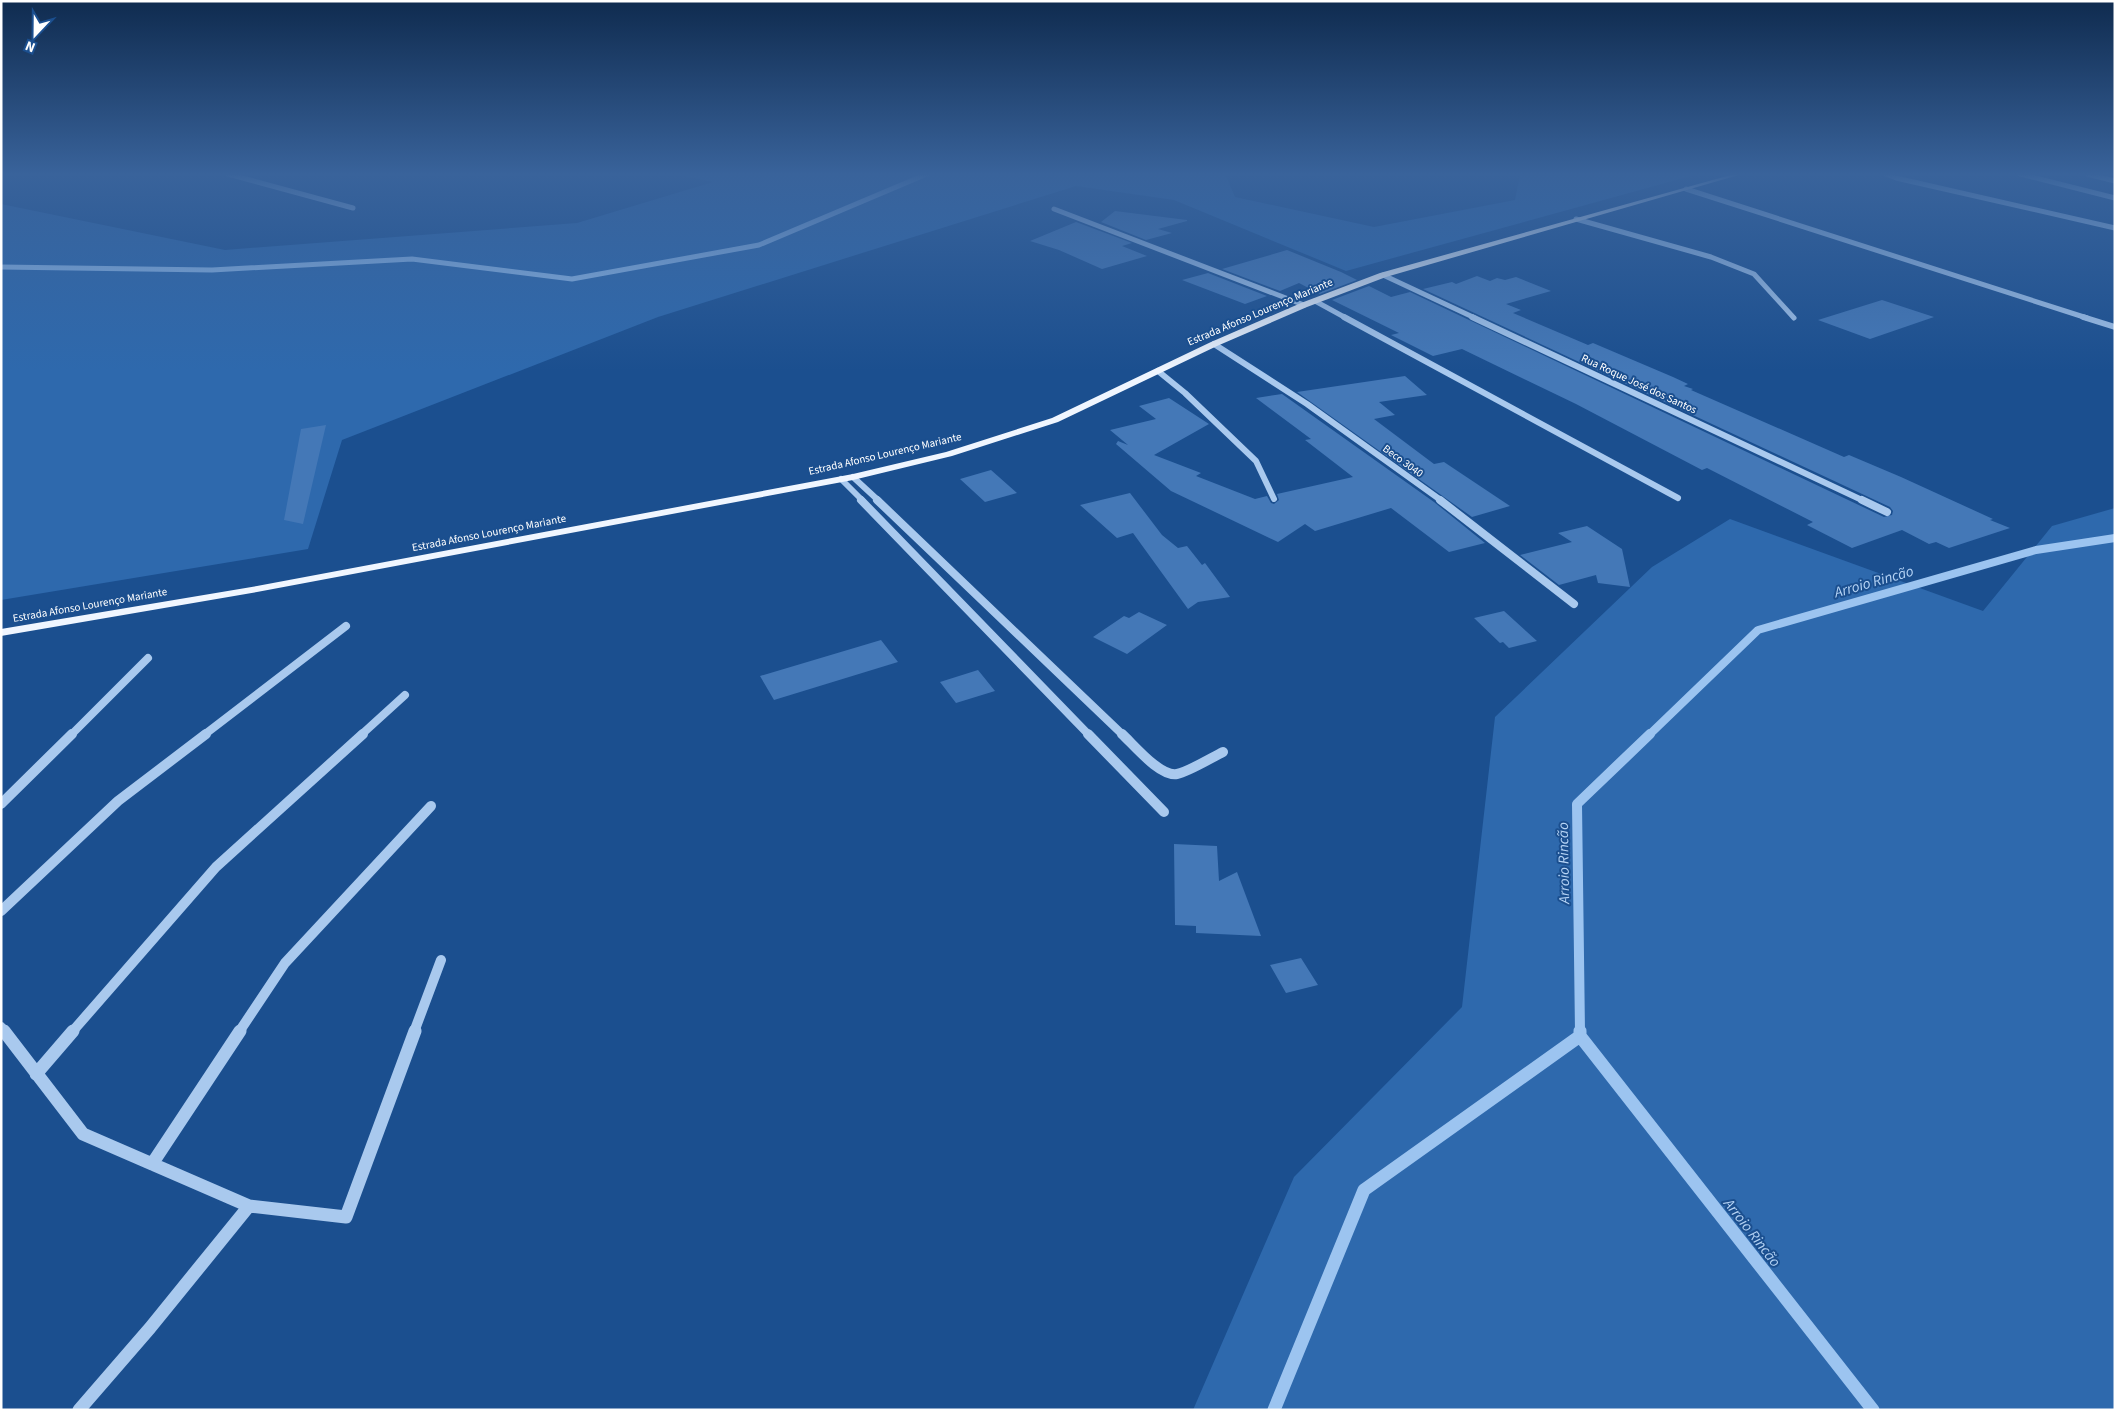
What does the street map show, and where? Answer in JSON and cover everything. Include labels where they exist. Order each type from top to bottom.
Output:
[{"type":"main road","name":"Estrada Afonso Lourenço Mariante","points":[[1,633],[257,589],[853,477],[948,454],[1055,420],[1214,344],[1304,305],[1383,275],[1504,240]]},
{"type":"street","points":[[1650,240],[1711,257],[1754,274],[1794,318]]},
{"type":"street","points":[[1844,240],[2115,327]]},
{"type":"street","name":"Rua Roque José dos Santos","points":[[1383,275],[1887,512]]},
{"type":"street","points":[[1315,301],[1678,498]]},
{"type":"street","name":"Beco 3040","points":[[1214,344],[1285,387],[1490,537],[1574,604]]},
{"type":"street","points":[[1158,371],[1185,393],[1256,461],[1274,499]]},
{"type":"street","points":[[853,477],[1156,767],[1166,772],[1177,774],[1223,752]]},
{"type":"street","points":[[841,479],[1164,812]]},
{"type":"street","points":[[1,911],[118,801],[346,626]]},
{"type":"street","points":[[1,804],[148,658]]},
{"type":"street","points":[[36,1074],[216,867],[405,696]]},
{"type":"street","points":[[1,1027],[83,1134],[249,1206],[150,1328],[79,1410]]},
{"type":"lane","points":[[1136,240],[1304,305]]},
{"type":"lane","points":[[152,1164],[285,963],[431,806]]},
{"type":"lane","points":[[249,1206],[346,1216],[441,960]]},
{"type":"shaded area","points":[[1,240],[176,240],[225,250],[357,240],[904,240],[658,317],[342,440],[308,549],[1,600]]},
{"type":"shaded area","points":[[1271,240],[1459,240],[1346,271]]},
{"type":"shaded area","points":[[2115,508],[2115,1410],[1193,1410],[1294,1177],[1462,1007],[1495,717],[1652,567],[1730,519],[1983,611],[2052,526]]},
{"type":"building","points":[[1124,240],[1132,243],[1122,246],[1147,256],[1102,269],[1059,250],[1030,241]]},
{"type":"building","points":[[1287,250],[1357,280],[1320,294],[1299,283],[1280,291],[1222,269]]},
{"type":"building","points":[[1208,273],[1267,296],[1245,304],[1182,280]]},
{"type":"building","points":[[1477,276],[1490,281],[1497,278],[1505,280],[1516,277],[1551,291],[1506,304],[1521,310],[1513,313],[1588,345],[1593,343],[1673,377],[1688,384],[1684,386],[1693,389],[1691,390],[1844,457],[1849,455],[1901,477],[2010,528],[1949,548],[1936,542],[1929,544],[1902,530],[1852,548],[1807,525],[1813,522],[1707,468],[1702,470],[1576,404],[1462,349],[1433,356],[1391,335],[1399,333],[1332,300],[1369,286],[1391,297],[1410,292],[1884,517],[1892,515],[1893,511],[1890,507],[1423,289],[1452,282],[1456,284]]},
{"type":"building","points":[[1882,300],[1934,317],[1870,339],[1818,320]]},
{"type":"building","points":[[1405,376],[1427,395],[1379,402],[1395,415],[1374,419],[1434,464],[1444,462],[1510,506],[1472,517],[1297,392]]},
{"type":"building","points":[[1282,394],[1434,502],[1485,543],[1449,552],[1391,508],[1315,531],[1305,524],[1278,542],[1171,491],[1116,444],[1118,441],[1128,445],[1110,430],[1156,419],[1139,406],[1169,398],[1209,424],[1154,455],[1201,473],[1196,476],[1255,499],[1267,496],[1271,503],[1274,504],[1279,500],[1277,494],[1353,477],[1305,440],[1311,439],[1256,398]]},
{"type":"building","points":[[326,425],[303,524],[284,520],[301,429]]},
{"type":"building","points":[[991,470],[1017,493],[985,502],[960,479]]},
{"type":"building","points":[[1130,493],[1162,535],[1178,548],[1187,546],[1202,565],[1205,563],[1230,597],[1198,602],[1188,609],[1133,533],[1117,538],[1080,505]]},
{"type":"building","points":[[1587,526],[1622,549],[1630,587],[1598,583],[1596,575],[1559,585],[1520,555],[1572,542],[1558,533]]},
{"type":"building","points":[[1504,611],[1537,641],[1509,648],[1503,642],[1500,643],[1474,618]]},
{"type":"building","points":[[1139,612],[1167,625],[1127,654],[1093,637],[1124,616],[1129,618]]},
{"type":"building","points":[[881,640],[898,662],[774,700],[760,676]]},
{"type":"building","points":[[978,670],[995,691],[956,703],[940,682]]},
{"type":"building","points":[[1174,844],[1217,846],[1219,881],[1237,872],[1261,936],[1196,933],[1196,926],[1175,925]]},
{"type":"building","points":[[1301,958],[1318,985],[1286,993],[1270,965]]},
{"type":"waterway","points":[[1,267],[212,270],[412,259],[572,279],[759,245],[771,240]]},
{"type":"waterway","name":"Arroio Rincão","points":[[1649,735],[1758,630],[2036,550],[2115,538]]},
{"type":"waterway","name":"Arroio Rincão","points":[[1580,1032],[1577,804],[1650,734]]},
{"type":"waterway","points":[[1274,1410],[1364,1190],[1580,1036]]},
{"type":"waterway","name":"Arroio Rincão","points":[[1580,1036],[1873,1410]]}]
